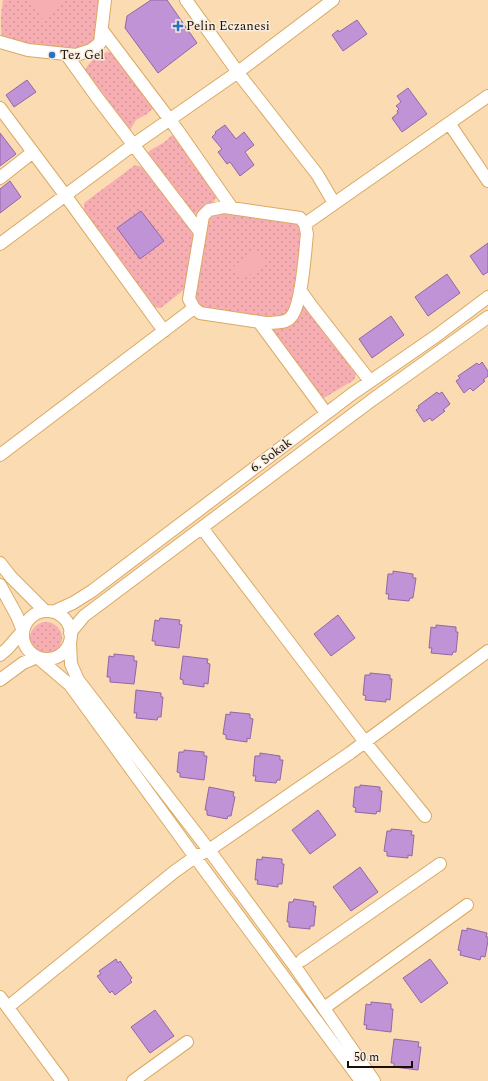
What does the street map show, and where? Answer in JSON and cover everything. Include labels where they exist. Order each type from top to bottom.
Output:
[{"type":"street","points":[[0,42],[28,50],[76,55],[91,50],[100,43],[105,0]]},
{"type":"street","points":[[186,0],[238,72],[317,174],[334,203]]},
{"type":"street","points":[[0,244],[133,145],[238,72],[333,0]]},
{"type":"street","points":[[102,30],[169,119],[232,208]]},
{"type":"street","points":[[66,54],[133,145],[200,232]]},
{"type":"street","points":[[305,224],[488,96]]},
{"type":"street","points":[[0,108],[164,331]]},
{"type":"street","points":[[449,123],[488,181]]},
{"type":"street","points":[[0,178],[33,152]]},
{"type":"street","points":[[224,207],[232,208],[300,218],[305,224],[308,234],[300,290],[293,315],[289,319],[276,322],[259,322],[200,313],[194,308],[189,299],[203,216],[209,210],[224,207]]},
{"type":"street","points":[[300,290],[312,308],[370,381]]},
{"type":"street","name":"6. Sokak","points":[[49,612],[73,603],[92,591],[326,413],[436,336],[488,297]]},
{"type":"street","points":[[0,455],[194,308]]},
{"type":"street","name":"6. Sokak","points":[[70,638],[84,616],[372,400],[488,317]]},
{"type":"street","points":[[259,322],[326,413]]},
{"type":"street","points":[[202,528],[365,742],[425,816]]},
{"type":"street","points":[[0,563],[11,578],[49,612]]},
{"type":"street","points":[[0,585],[17,616],[23,630],[25,646],[30,653],[37,657],[70,685],[361,1081]]},
{"type":"street","points":[[0,655],[7,650],[31,617],[38,613],[49,612],[60,615],[66,621],[69,628],[71,664],[78,680],[299,964],[324,1008],[374,1081]]},
{"type":"street","points":[[0,680],[23,664],[37,657],[53,659],[60,655],[66,650],[70,638]]},
{"type":"street","points":[[8,1007],[174,872],[195,857],[209,850],[365,742],[488,651]]},
{"type":"street","points":[[284,977],[299,964],[440,864]]},
{"type":"street","points":[[324,1008],[467,905]]},
{"type":"street","points":[[0,997],[62,1081]]},
{"type":"street","points":[[133,1081],[187,1042]]},
{"type":"shaded area","points":[[3,0],[100,0],[95,40],[91,45],[79,51],[14,42],[2,37],[1,18]]},
{"type":"shaded area","points":[[67,0],[42,19],[30,1]]},
{"type":"shaded area","points":[[107,52],[111,53],[153,108],[147,114],[136,120],[130,130],[85,70],[94,59]]},
{"type":"shaded area","points":[[174,135],[217,195],[211,205],[196,214],[193,214],[147,154]]},
{"type":"shaded area","points":[[135,165],[145,168],[194,234],[186,288],[161,308],[151,307],[84,213],[84,203]]},
{"type":"shaded area","points":[[221,211],[300,223],[304,231],[292,308],[288,315],[280,319],[206,309],[197,304],[195,293],[208,218],[213,212]]},
{"type":"shaded area","points":[[256,250],[265,263],[242,280],[233,267]]},
{"type":"shaded area","points":[[305,306],[356,374],[354,380],[324,398],[320,395],[272,330],[291,323]]},
{"type":"shaded area","points":[[46,622],[52,623],[59,629],[62,638],[61,644],[55,651],[46,654],[40,653],[33,647],[30,638],[31,632],[37,625]]},
{"type":"building","points":[[151,0],[167,0],[197,43],[158,73],[125,28],[127,16]]},
{"type":"building","points":[[357,20],[367,34],[343,51],[332,35],[338,30],[339,32]]},
{"type":"building","points":[[27,80],[36,92],[14,107],[6,95]]},
{"type":"building","points":[[408,88],[427,114],[402,132],[392,118],[398,113],[397,111],[399,109],[396,106],[401,102],[397,96]]},
{"type":"building","points":[[225,125],[236,139],[244,132],[254,145],[245,152],[254,165],[240,176],[230,162],[227,164],[218,152],[222,149],[212,137],[216,133],[215,132]]},
{"type":"building","points":[[0,133],[16,154],[0,166]]},
{"type":"building","points":[[10,181],[21,197],[0,213],[0,189]]},
{"type":"building","points":[[141,211],[164,241],[140,259],[117,228]]},
{"type":"building","points":[[488,243],[488,272],[483,275],[470,256]]},
{"type":"building","points":[[447,274],[460,293],[428,316],[415,297]]},
{"type":"building","points":[[391,316],[404,335],[372,358],[359,339]]},
{"type":"building","points":[[482,362],[488,371],[488,376],[483,380],[485,381],[473,391],[470,388],[464,393],[456,381],[460,378],[458,376],[477,363],[479,365]]},
{"type":"building","points":[[437,392],[439,394],[442,392],[450,404],[443,410],[445,411],[432,421],[430,418],[424,422],[416,410],[419,408],[418,406]]},
{"type":"building","points":[[393,571],[413,574],[413,578],[416,578],[413,598],[410,598],[409,601],[388,599],[389,594],[386,594],[388,574],[393,574]]},
{"type":"building","points":[[338,615],[355,638],[331,656],[314,634]]},
{"type":"building","points":[[160,618],[180,620],[179,624],[182,625],[179,648],[155,645],[155,641],[152,641],[155,620],[159,621]]},
{"type":"building","points":[[436,625],[456,627],[456,632],[458,632],[456,652],[453,652],[452,655],[431,653],[432,648],[429,648],[431,627],[436,628]]},
{"type":"building","points":[[114,654],[134,656],[134,661],[137,661],[134,684],[110,682],[110,677],[107,677],[109,656],[114,657]]},
{"type":"building","points":[[183,656],[208,659],[207,663],[210,664],[208,684],[204,683],[204,687],[183,684],[183,680],[180,679]]},
{"type":"building","points":[[370,673],[390,675],[390,679],[392,679],[390,700],[386,699],[386,702],[365,700],[366,696],[363,695],[365,675],[370,675]]},
{"type":"building","points":[[136,690],[161,693],[161,697],[163,697],[161,717],[158,717],[157,720],[136,718],[137,713],[134,713]]},
{"type":"building","points":[[230,712],[250,714],[250,718],[253,719],[250,739],[247,738],[247,742],[226,739],[226,735],[223,734],[226,714],[230,715]]},
{"type":"building","points":[[184,750],[204,752],[204,756],[207,756],[204,780],[180,777],[180,773],[177,772],[179,752],[184,752]]},
{"type":"building","points":[[260,753],[280,756],[280,760],[283,760],[280,780],[277,780],[276,783],[255,781],[256,776],[253,776],[255,756],[260,756]]},
{"type":"building","points":[[360,785],[380,787],[380,791],[382,791],[380,812],[377,811],[376,814],[355,812],[356,808],[353,807],[355,787],[360,787]]},
{"type":"building","points":[[209,787],[234,792],[233,796],[235,797],[231,816],[228,816],[227,819],[207,815],[207,810],[205,810]]},
{"type":"building","points":[[318,810],[336,835],[310,854],[292,830]]},
{"type":"building","points":[[391,829],[412,831],[411,835],[414,835],[412,856],[408,855],[408,858],[387,856],[387,852],[384,851],[387,831],[391,831]]},
{"type":"building","points":[[262,857],[282,859],[282,864],[284,864],[282,884],[278,884],[278,887],[257,884],[258,880],[255,880],[257,859],[262,860]]},
{"type":"building","points":[[360,867],[378,892],[351,911],[333,887]]},
{"type":"building","points":[[294,899],[314,902],[313,906],[316,906],[314,926],[310,926],[310,929],[289,927],[289,922],[287,922],[289,902],[293,902]]},
{"type":"building","points":[[467,928],[487,933],[486,937],[488,937],[488,941],[485,957],[481,956],[480,960],[460,955],[461,951],[458,950],[462,930],[467,931]]},
{"type":"building","points":[[116,959],[118,963],[120,961],[132,978],[130,980],[132,982],[115,995],[112,991],[110,993],[97,976],[101,974],[99,971]]},
{"type":"building","points":[[430,959],[448,983],[421,1003],[403,978]]},
{"type":"building","points":[[371,1002],[391,1004],[391,1009],[393,1009],[391,1032],[366,1029],[367,1025],[364,1025],[366,1004],[371,1005]]},
{"type":"building","points":[[155,1010],[174,1036],[150,1053],[131,1027]]},
{"type":"building","points":[[394,1039],[419,1042],[418,1047],[421,1047],[418,1070],[394,1067],[394,1063],[391,1063]]},
{"type":"place","name":"Pelin Eczanesi","points":[[178,26]]},
{"type":"place","name":"Tez Gel","points":[[52,55]]}]
